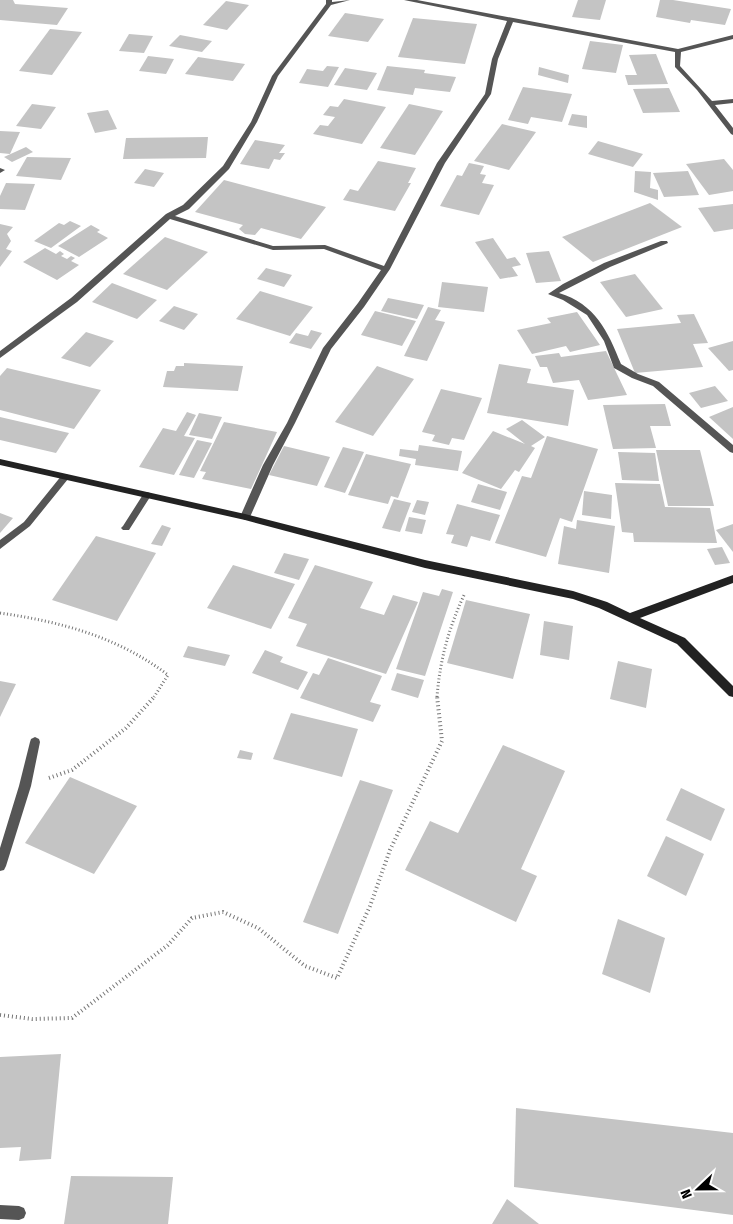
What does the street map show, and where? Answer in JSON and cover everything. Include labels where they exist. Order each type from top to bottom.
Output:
[{"type":"street","points":[[0,355],[74,300],[170,216],[186,207],[226,167],[254,122],[275,76],[329,2],[347,0]]},
{"type":"street","points":[[407,0],[678,51],[733,37]]},
{"type":"street","points":[[245,517],[268,465],[291,423],[327,348],[361,305],[386,269],[442,162],[488,94],[495,59],[511,19]]},
{"type":"street","points":[[678,51],[677,66],[710,103],[733,133]]},
{"type":"street","points":[[710,103],[733,101]]},
{"type":"street","points":[[170,216],[273,248],[325,247],[386,269]]},
{"type":"street","points":[[664,243],[621,258],[575,280],[552,294],[566,298],[590,313],[608,342],[617,366],[635,376],[656,384],[733,450]]},
{"type":"street","points":[[0,462],[245,517],[425,564],[573,595],[603,605],[681,641],[733,693]]},
{"type":"street","points":[[0,545],[26,524],[65,477]]},
{"type":"street","points":[[126,528],[147,495]]},
{"type":"street","points":[[631,617],[733,579]]},
{"type":"street","points":[[0,866],[25,786],[35,742]]},
{"type":"street","points":[[0,1212],[19,1213]]},
{"type":"path","points":[[0,1015],[32,1019],[72,1018],[168,945],[192,918],[223,912],[258,928],[305,966],[337,978],[370,906],[390,850],[442,742],[437,702],[439,673],[451,623],[473,574]]},
{"type":"path","points":[[0,613],[73,626],[149,659],[168,675],[152,700],[126,728],[72,770],[25,786]]},
{"type":"building","points":[[0,0],[13,0],[15,4],[68,8],[57,25],[0,20]]},
{"type":"building","points":[[578,0],[606,0],[600,20],[572,17]]},
{"type":"building","points":[[660,0],[673,0],[731,9],[725,25],[691,20],[690,23],[656,17]]},
{"type":"building","points":[[226,1],[249,5],[227,30],[203,25]]},
{"type":"building","points":[[345,13],[384,19],[368,42],[328,36]]},
{"type":"building","points":[[413,18],[477,24],[465,64],[398,57]]},
{"type":"building","points":[[50,29],[82,32],[52,75],[19,71]]},
{"type":"building","points":[[129,34],[153,36],[144,53],[119,51]]},
{"type":"building","points":[[180,35],[212,41],[202,52],[169,46]]},
{"type":"building","points":[[590,41],[623,45],[616,73],[582,69]]},
{"type":"building","points":[[656,54],[668,84],[628,85],[625,75],[637,75],[629,55]]},
{"type":"building","points":[[148,56],[174,59],[166,74],[139,71]]},
{"type":"building","points":[[198,57],[245,64],[233,81],[185,74]]},
{"type":"building","points":[[327,66],[339,67],[328,87],[299,83],[307,69],[323,71]]},
{"type":"building","points":[[387,66],[425,70],[424,73],[456,77],[450,92],[415,88],[413,95],[377,90]]},
{"type":"building","points":[[539,67],[569,75],[568,83],[538,75]]},
{"type":"building","points":[[345,68],[377,73],[367,90],[334,85]]},
{"type":"building","points":[[523,87],[572,94],[562,122],[531,117],[528,124],[508,120]]},
{"type":"building","points":[[669,88],[680,112],[643,113],[633,89]]},
{"type":"building","points":[[344,99],[386,107],[362,144],[313,134],[320,125],[328,126],[335,117],[323,115],[330,106],[338,107]]},
{"type":"building","points":[[32,104],[56,107],[41,129],[16,126]]},
{"type":"building","points":[[409,104],[443,111],[415,155],[380,148]]},
{"type":"building","points":[[108,110],[117,129],[95,133],[87,113]]},
{"type":"building","points":[[572,114],[587,116],[587,128],[568,125]]},
{"type":"building","points":[[502,124],[536,132],[509,170],[474,161]]},
{"type":"building","points":[[0,131],[20,132],[10,154],[0,153]]},
{"type":"building","points":[[208,137],[206,158],[123,159],[126,138]]},
{"type":"building","points":[[255,140],[285,145],[279,153],[285,153],[280,160],[274,159],[269,169],[240,164]]},
{"type":"building","points":[[598,141],[643,154],[633,167],[588,154]]},
{"type":"building","points":[[26,147],[33,152],[12,162],[4,157]]},
{"type":"building","points":[[27,157],[71,158],[61,180],[16,176]]},
{"type":"building","points":[[724,159],[733,170],[733,191],[709,195],[686,164]]},
{"type":"building","points":[[378,161],[416,168],[408,183],[411,183],[395,211],[343,200],[350,189],[358,191]]},
{"type":"building","points":[[469,163],[484,166],[480,174],[486,175],[482,183],[494,185],[479,215],[440,206],[457,175],[462,176]]},
{"type":"building","points":[[145,169],[164,173],[154,187],[134,183]]},
{"type":"building","points":[[635,171],[651,172],[650,188],[658,190],[658,200],[634,192]]},
{"type":"building","points":[[688,171],[699,195],[664,197],[653,173]]},
{"type":"building","points":[[224,180],[326,207],[301,239],[261,228],[255,235],[245,234],[239,229],[243,225],[195,212]]},
{"type":"building","points":[[6,183],[35,184],[25,210],[0,209],[0,196]]},
{"type":"building","points":[[650,203],[682,227],[593,262],[562,237]]},
{"type":"building","points":[[733,204],[733,229],[714,232],[698,208]]},
{"type":"building","points":[[70,221],[81,226],[51,248],[34,241],[59,223],[64,225]]},
{"type":"building","points":[[0,224],[13,227],[7,234],[11,241],[6,249],[12,251],[0,267]]},
{"type":"building","points":[[91,225],[100,230],[97,232],[108,238],[79,257],[58,246]]},
{"type":"building","points":[[165,237],[208,252],[167,290],[123,274]]},
{"type":"building","points":[[493,238],[507,259],[515,257],[521,265],[512,267],[518,276],[500,279],[475,242]]},
{"type":"building","points":[[45,248],[56,254],[60,251],[64,254],[61,256],[67,259],[71,256],[75,258],[71,261],[79,265],[57,280],[23,262]]},
{"type":"building","points":[[549,251],[561,281],[536,283],[526,253]]},
{"type":"building","points":[[266,268],[292,275],[284,287],[257,279]]},
{"type":"building","points":[[635,274],[663,309],[626,317],[600,282]]},
{"type":"building","points":[[442,282],[488,287],[484,312],[438,307]]},
{"type":"building","points":[[112,283],[157,300],[137,319],[92,302]]},
{"type":"building","points":[[260,291],[313,307],[290,336],[236,319]]},
{"type":"building","points":[[388,298],[424,305],[417,319],[381,311]]},
{"type":"building","points":[[174,306],[198,314],[184,330],[159,321]]},
{"type":"building","points":[[428,307],[441,310],[435,320],[445,322],[427,361],[404,356]]},
{"type":"building","points":[[375,311],[416,321],[402,346],[361,335]]},
{"type":"building","points":[[577,312],[600,345],[570,352],[566,346],[532,354],[517,330],[551,323],[547,318]]},
{"type":"building","points":[[694,314],[708,343],[693,344],[703,367],[635,373],[617,329],[681,323],[677,315]]},
{"type":"building","points":[[311,330],[322,333],[311,349],[289,343],[296,333],[308,336]]},
{"type":"building","points":[[86,332],[114,341],[90,367],[61,358]]},
{"type":"building","points":[[733,341],[733,370],[729,371],[708,348]]},
{"type":"building","points":[[606,351],[627,395],[588,400],[579,380],[553,383],[547,367],[540,367],[535,356],[559,353],[561,357]]},
{"type":"building","points":[[184,363],[243,366],[238,391],[163,387],[167,371],[174,371],[176,366],[184,366]]},
{"type":"building","points":[[499,364],[531,369],[527,383],[574,390],[568,426],[487,413]]},
{"type":"building","points":[[377,366],[414,379],[373,436],[335,422]]},
{"type":"building","points":[[7,368],[101,390],[74,429],[0,410],[0,376]]},
{"type":"building","points":[[715,386],[728,401],[701,408],[689,393]]},
{"type":"building","points":[[441,389],[482,398],[464,440],[452,438],[449,445],[432,441],[435,435],[422,432]]},
{"type":"building","points":[[665,404],[671,426],[650,426],[656,448],[613,449],[603,405]]},
{"type":"building","points":[[733,407],[733,439],[709,417]]},
{"type":"building","points":[[187,412],[196,415],[184,436],[195,438],[174,475],[139,467],[163,428],[176,431]]},
{"type":"building","points":[[199,413],[222,417],[212,439],[189,435]]},
{"type":"building","points":[[0,417],[69,433],[56,453],[0,440]]},
{"type":"building","points":[[522,420],[545,437],[531,446],[535,448],[519,472],[515,470],[501,489],[462,473],[493,431],[525,444],[506,429]]},
{"type":"building","points":[[224,422],[277,432],[251,489],[202,479],[206,472],[200,471]]},
{"type":"building","points":[[547,436],[598,449],[572,522],[560,518],[546,557],[495,543],[522,476],[531,478]]},
{"type":"building","points":[[197,440],[212,443],[194,478],[179,475]]},
{"type":"building","points":[[419,445],[462,451],[458,471],[415,465],[416,459],[399,456],[400,449],[418,451]]},
{"type":"building","points":[[284,446],[330,457],[317,486],[269,475]]},
{"type":"building","points":[[343,447],[364,452],[345,493],[324,487]]},
{"type":"building","points":[[656,450],[700,450],[714,506],[668,506]]},
{"type":"building","points":[[618,452],[655,453],[659,481],[622,480]]},
{"type":"building","points":[[366,454],[411,464],[398,498],[391,496],[388,504],[348,495]]},
{"type":"building","points":[[615,483],[660,484],[665,507],[710,508],[717,543],[634,542],[633,533],[622,532]]},
{"type":"building","points":[[478,484],[507,492],[500,510],[471,502]]},
{"type":"building","points":[[584,491],[612,495],[611,519],[582,515]]},
{"type":"building","points":[[394,499],[411,503],[400,532],[382,528]]},
{"type":"building","points":[[417,500],[429,502],[425,515],[412,512]]},
{"type":"building","points":[[457,504],[500,515],[490,541],[471,536],[467,547],[451,543],[454,535],[446,534]]},
{"type":"building","points":[[0,513],[13,518],[0,533]]},
{"type":"building","points":[[409,517],[426,520],[422,534],[405,531]]},
{"type":"building","points":[[577,520],[615,526],[609,573],[558,564],[564,526],[576,529]]},
{"type":"building","points":[[733,524],[733,552],[716,530]]},
{"type":"building","points":[[162,525],[171,528],[162,546],[151,544]]},
{"type":"building","points":[[96,536],[156,553],[117,621],[52,600]]},
{"type":"building","points":[[722,547],[730,563],[715,565],[707,549]]},
{"type":"building","points":[[284,553],[309,559],[299,580],[274,573]]},
{"type":"building","points":[[233,565],[295,584],[271,629],[207,608]]},
{"type":"building","points":[[315,565],[373,582],[360,608],[384,615],[393,595],[418,602],[386,674],[296,646],[307,624],[288,618]]},
{"type":"building","points":[[442,589],[453,592],[425,676],[396,669],[423,592],[439,596]]},
{"type":"building","points":[[466,600],[530,614],[513,679],[447,663]]},
{"type":"building","points":[[544,621],[573,626],[569,660],[540,655]]},
{"type":"building","points":[[188,646],[230,655],[225,666],[183,657]]},
{"type":"building","points":[[265,650],[283,657],[280,662],[308,672],[298,690],[252,673]]},
{"type":"building","points":[[328,658],[382,676],[370,702],[381,705],[373,722],[300,698],[313,673],[319,675]]},
{"type":"building","points":[[618,661],[652,669],[646,708],[610,699]]},
{"type":"building","points":[[397,673],[424,680],[418,698],[391,690]]},
{"type":"building","points":[[0,681],[16,684],[0,717]]},
{"type":"building","points":[[291,713],[358,729],[342,777],[273,759]]},
{"type":"building","points":[[503,745],[565,771],[521,869],[537,876],[516,922],[405,870],[430,821],[458,833]]},
{"type":"building","points":[[240,750],[253,753],[251,760],[237,758]]},
{"type":"building","points":[[70,777],[137,806],[94,874],[25,843]]},
{"type":"building","points":[[360,780],[393,790],[338,934],[303,922]]},
{"type":"building","points":[[681,788],[725,809],[711,841],[666,820]]},
{"type":"building","points":[[666,836],[704,854],[686,896],[647,876]]},
{"type":"building","points":[[618,919],[665,938],[650,993],[602,974]]},
{"type":"building","points":[[61,1054],[51,1159],[19,1161],[21,1147],[0,1148],[0,1057]]},
{"type":"building","points":[[516,1108],[733,1133],[733,1215],[514,1187]]},
{"type":"building","points":[[71,1176],[173,1177],[168,1224],[64,1224]]},
{"type":"building","points":[[507,1199],[539,1224],[492,1224]]}]
